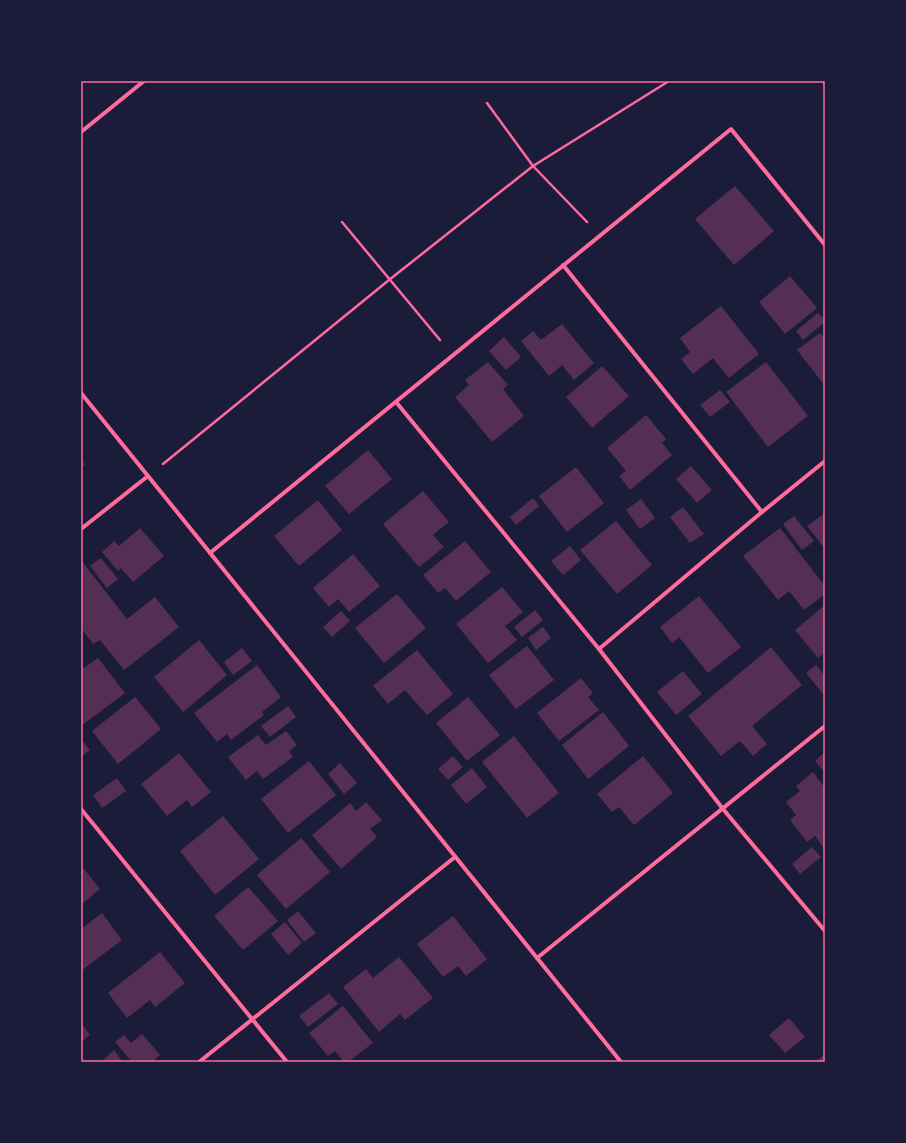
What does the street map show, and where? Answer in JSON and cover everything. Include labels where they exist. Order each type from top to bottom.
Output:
[{"type":"street","points":[[81,132],[144,81]]},
{"type":"street","points":[[210,552],[731,129],[825,245]]},
{"type":"street","points":[[563,265],[762,512]]},
{"type":"street","points":[[81,393],[621,1062]]},
{"type":"street","points":[[396,402],[599,649],[723,809],[825,931]]},
{"type":"street","points":[[599,649],[825,461]]},
{"type":"street","points":[[81,529],[148,476]]},
{"type":"street","points":[[537,958],[825,726]]},
{"type":"street","points":[[81,810],[287,1062]]},
{"type":"street","points":[[199,1062],[455,857]]},
{"type":"path","points":[[148,476],[389,280],[533,166],[669,81]]},
{"type":"path","points":[[487,103],[533,166],[600,235]]},
{"type":"path","points":[[342,222],[452,355]]},
{"type":"building","points":[[735,186],[774,231],[734,265],[695,219]]},
{"type":"building","points":[[790,276],[817,308],[785,334],[759,302]]},
{"type":"building","points":[[721,306],[759,354],[729,378],[713,358],[693,374],[681,359],[690,352],[680,338]]},
{"type":"building","points":[[818,313],[825,320],[825,322],[803,340],[796,331]]},
{"type":"building","points":[[562,324],[594,363],[574,380],[562,365],[549,376],[521,341],[533,331],[541,340]]},
{"type":"building","points":[[820,333],[824,338],[825,337],[825,386],[797,350]]},
{"type":"building","points":[[504,337],[521,357],[506,370],[489,351]]},
{"type":"building","points":[[488,362],[508,385],[503,389],[524,416],[492,442],[455,397],[469,385],[465,380]]},
{"type":"building","points":[[766,362],[808,416],[768,447],[726,392]]},
{"type":"building","points":[[602,366],[629,396],[592,428],[566,397]]},
{"type":"building","points":[[720,390],[730,402],[710,417],[700,405]]},
{"type":"building","points":[[646,415],[666,439],[662,443],[672,455],[630,490],[619,476],[626,471],[607,448]]},
{"type":"building","points":[[368,450],[392,479],[349,514],[325,486]]},
{"type":"building","points":[[81,459],[85,465],[81,468]]},
{"type":"building","points":[[691,466],[712,490],[697,503],[676,479]]},
{"type":"building","points":[[576,467],[604,503],[567,532],[539,496]]},
{"type":"building","points":[[423,491],[449,522],[433,535],[444,547],[419,567],[383,524]]},
{"type":"building","points":[[533,498],[539,506],[516,525],[510,517]]},
{"type":"building","points":[[641,499],[655,518],[640,529],[626,510]]},
{"type":"building","points":[[318,500],[342,530],[299,566],[274,536]]},
{"type":"building","points":[[683,507],[704,534],[690,543],[670,517]]},
{"type":"building","points":[[825,513],[825,549],[807,526]]},
{"type":"building","points":[[794,516],[814,541],[802,550],[783,524]]},
{"type":"building","points":[[616,521],[652,565],[617,594],[580,550]]},
{"type":"building","points":[[140,528],[164,556],[133,582],[121,568],[118,571],[102,552],[114,541],[119,546]]},
{"type":"building","points":[[780,528],[825,586],[825,594],[804,610],[789,591],[778,600],[743,556]]},
{"type":"building","points":[[465,541],[491,572],[456,601],[445,588],[438,593],[423,575]]},
{"type":"building","points":[[570,546],[581,560],[563,575],[551,561]]},
{"type":"building","points":[[353,554],[380,586],[349,612],[338,599],[329,607],[313,588]]},
{"type":"building","points":[[101,558],[118,579],[107,588],[90,566]]},
{"type":"building","points":[[81,560],[127,619],[155,597],[179,627],[124,670],[100,640],[93,644],[81,628]]},
{"type":"building","points":[[502,587],[523,612],[505,626],[517,640],[488,663],[456,624]]},
{"type":"building","points":[[397,594],[426,628],[384,663],[355,628]]},
{"type":"building","points":[[699,596],[741,647],[708,673],[679,637],[672,643],[660,627]]},
{"type":"building","points":[[825,605],[825,652],[818,658],[795,630]]},
{"type":"building","points":[[535,610],[543,620],[522,637],[514,627]]},
{"type":"building","points":[[341,611],[350,621],[332,637],[323,627]]},
{"type":"building","points":[[543,627],[551,638],[536,650],[528,638]]},
{"type":"building","points":[[199,640],[227,675],[183,712],[154,677]]},
{"type":"building","points":[[527,646],[554,680],[516,709],[489,675]]},
{"type":"building","points":[[771,647],[802,685],[752,726],[767,744],[753,756],[740,741],[721,756],[688,716]]},
{"type":"building","points":[[242,648],[252,661],[233,675],[224,662]]},
{"type":"building","points":[[417,650],[453,694],[427,715],[405,690],[388,704],[373,686]]},
{"type":"building","points":[[98,658],[125,693],[81,726],[81,670]]},
{"type":"building","points":[[257,665],[281,697],[262,712],[264,715],[231,740],[227,734],[217,742],[194,713]]},
{"type":"building","points":[[816,665],[825,676],[825,692],[823,694],[806,673]]},
{"type":"building","points":[[683,671],[702,694],[676,715],[657,692]]},
{"type":"building","points":[[581,678],[593,693],[588,697],[599,710],[559,741],[537,713]]},
{"type":"building","points":[[135,697],[161,729],[118,764],[92,731]]},
{"type":"building","points":[[468,697],[500,735],[467,761],[436,723]]},
{"type":"building","points":[[288,706],[296,717],[270,737],[261,726]]},
{"type":"building","points":[[603,712],[629,746],[588,779],[562,745]]},
{"type":"building","points":[[286,731],[297,745],[289,751],[293,757],[263,779],[257,771],[246,780],[228,757],[258,735],[266,745]]},
{"type":"building","points":[[514,736],[559,793],[527,818],[482,762]]},
{"type":"building","points":[[81,739],[90,750],[81,757]]},
{"type":"building","points":[[825,752],[825,773],[815,761]]},
{"type":"building","points":[[179,753],[211,792],[192,807],[187,800],[167,816],[141,784]]},
{"type":"building","points":[[453,756],[463,767],[448,780],[438,769]]},
{"type":"building","points":[[643,756],[673,793],[634,825],[619,807],[612,812],[597,794]]},
{"type":"building","points":[[309,761],[336,795],[288,833],[261,799]]},
{"type":"building","points":[[340,763],[357,783],[344,794],[328,774]]},
{"type":"building","points":[[472,768],[487,787],[466,804],[451,785]]},
{"type":"building","points":[[813,772],[825,788],[825,850],[815,836],[807,842],[790,820],[796,815],[786,802],[800,791],[796,786]]},
{"type":"building","points":[[117,778],[126,791],[102,808],[93,795]]},
{"type":"building","points":[[366,802],[382,820],[370,829],[377,837],[341,869],[312,835],[350,803],[356,811]]},
{"type":"building","points":[[223,816],[259,859],[215,895],[180,851]]},
{"type":"building","points":[[301,838],[330,872],[286,909],[257,875]]},
{"type":"building","points":[[812,847],[821,857],[800,874],[792,864]]},
{"type":"building","points":[[81,865],[100,889],[83,903],[81,900]]},
{"type":"building","points":[[248,887],[278,921],[243,950],[214,916]]},
{"type":"building","points":[[298,911],[316,933],[304,942],[287,920]]},
{"type":"building","points":[[102,913],[122,940],[81,971],[81,929]]},
{"type":"building","points":[[453,916],[487,959],[466,976],[458,966],[443,977],[417,944]]},
{"type":"building","points":[[285,922],[302,943],[288,955],[271,934]]},
{"type":"building","points":[[160,952],[185,983],[155,1007],[150,1000],[127,1018],[108,993]]},
{"type":"building","points":[[399,957],[433,998],[405,1020],[400,1014],[379,1032],[343,987],[366,969],[373,978]]},
{"type":"building","points":[[329,993],[338,1004],[308,1027],[299,1016]]},
{"type":"building","points":[[343,1006],[373,1043],[348,1062],[344,1062],[335,1051],[328,1056],[309,1033]]},
{"type":"building","points":[[789,1018],[805,1037],[785,1053],[769,1035]]},
{"type":"building","points":[[81,1023],[90,1035],[81,1042]]},
{"type":"building","points":[[142,1034],[160,1055],[152,1062],[132,1062],[115,1042],[124,1035],[131,1043]]},
{"type":"building","points":[[114,1050],[123,1062],[105,1062],[103,1060]]},
{"type":"building","points":[[825,1054],[825,1062],[815,1062]]}]
